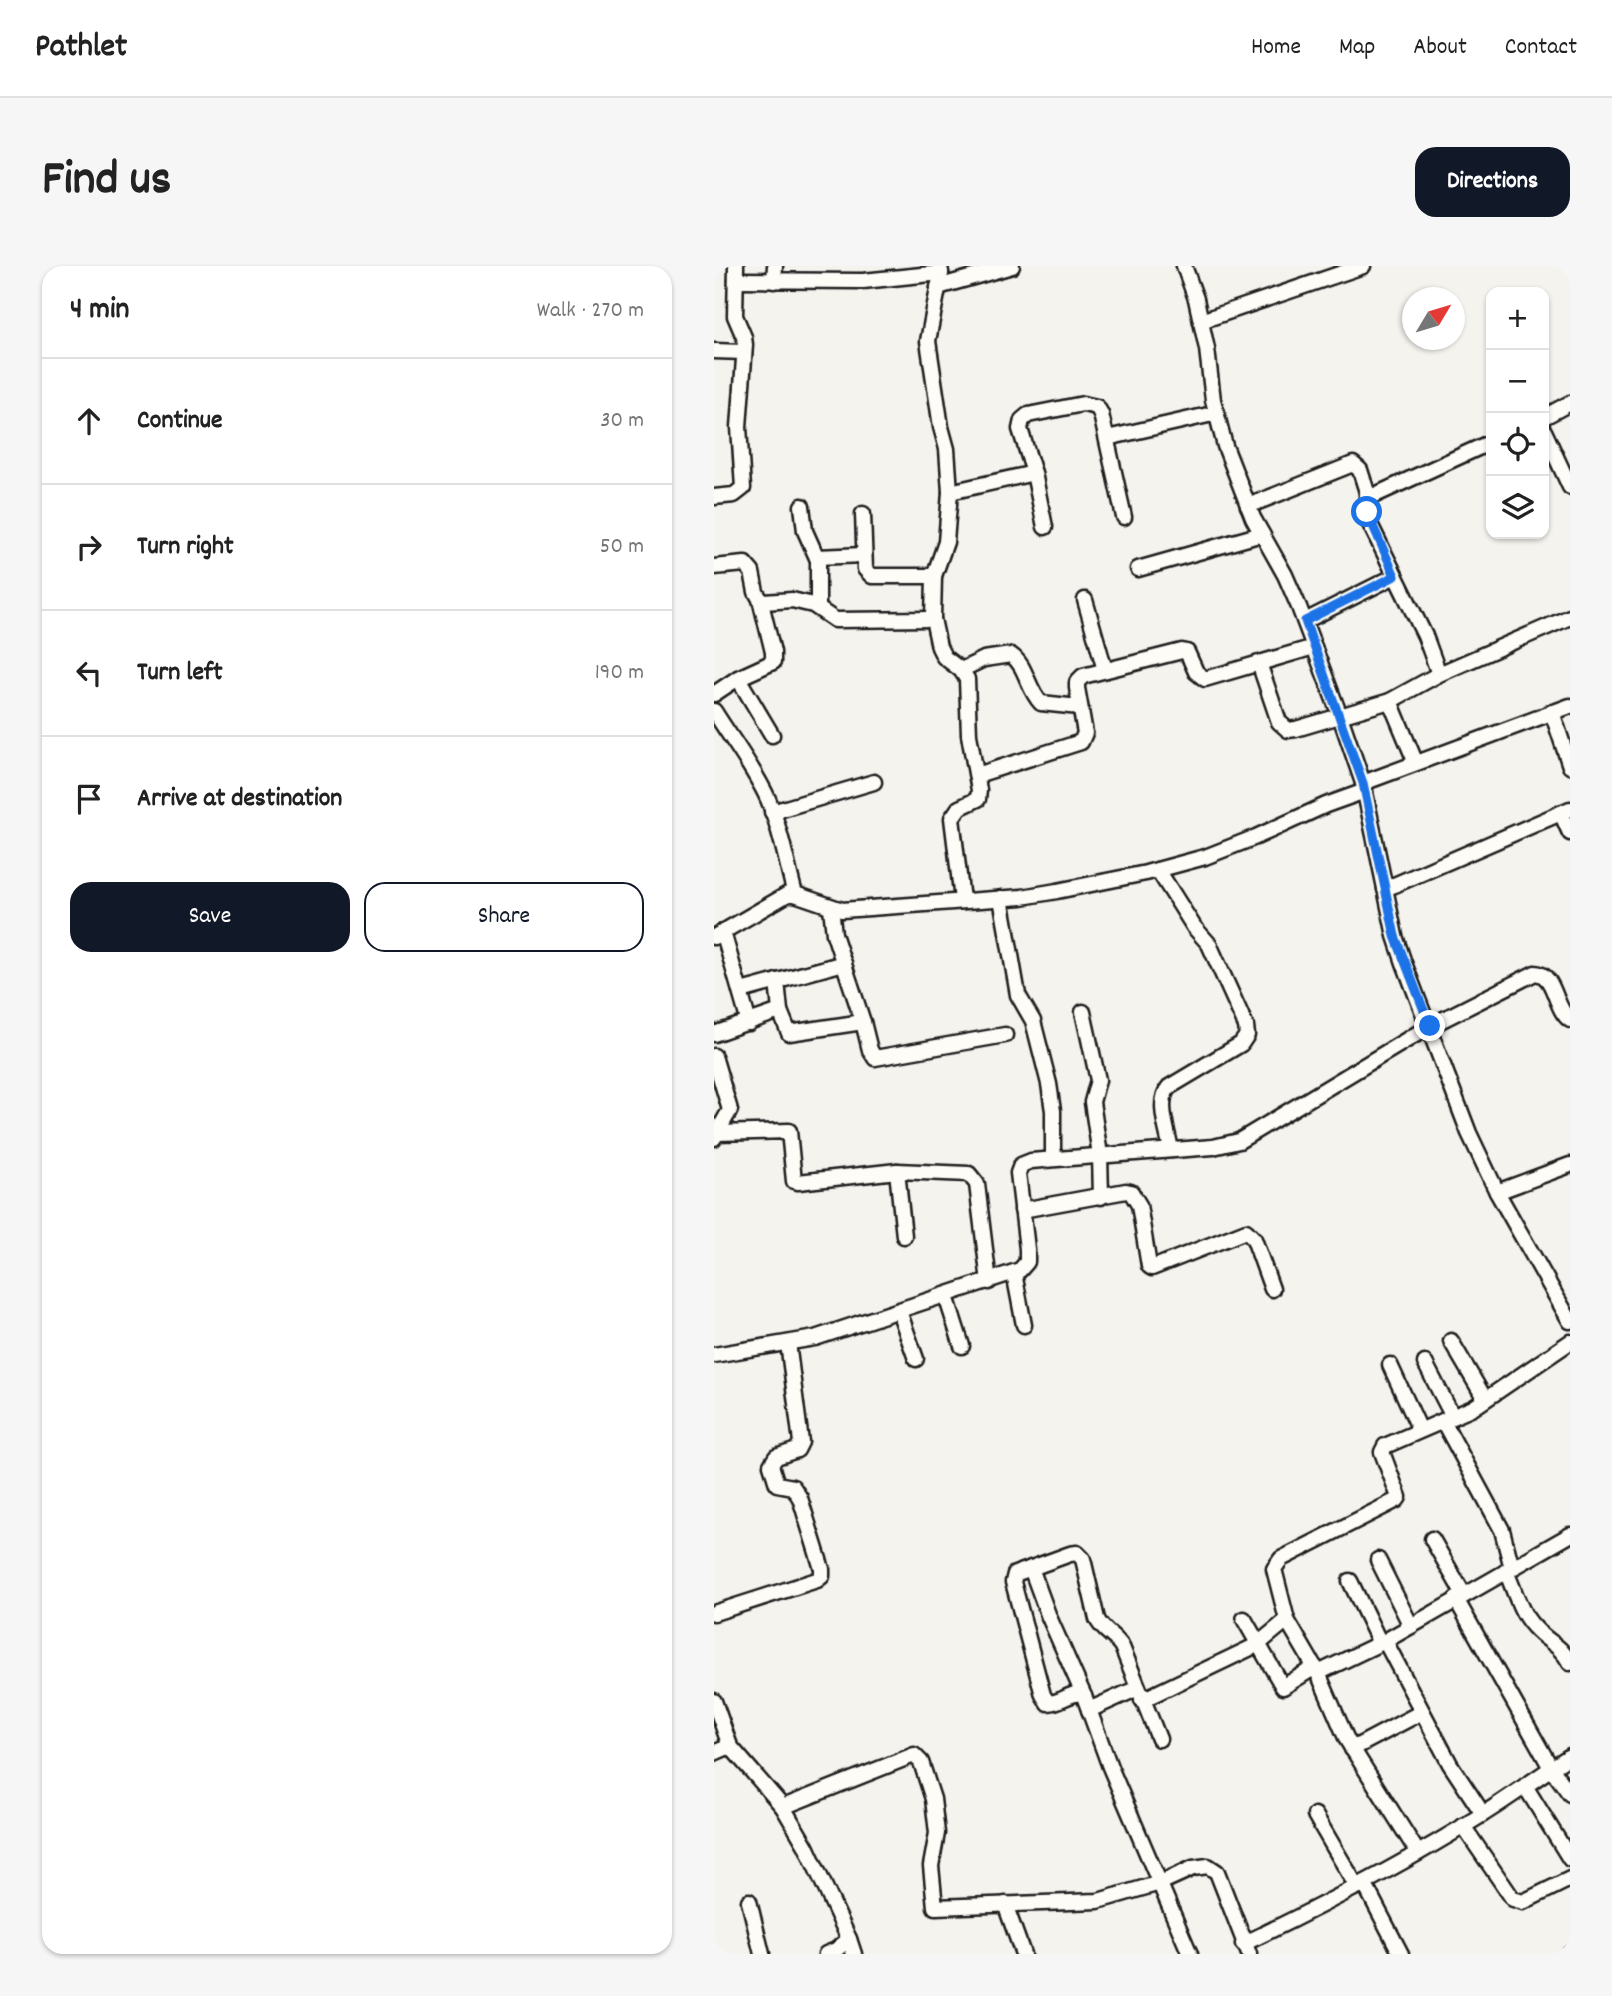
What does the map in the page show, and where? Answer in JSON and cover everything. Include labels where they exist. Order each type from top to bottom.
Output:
[{"type":"street","points":[[938,287],[1012,266]]},
{"type":"street","points":[[1184,266],[1200,321],[1225,446],[1248,506],[1286,575],[1305,621],[1364,787],[1395,936],[1469,1133],[1497,1192],[1570,1321]]},
{"type":"street","points":[[1311,266],[1317,282]]},
{"type":"street","points":[[1200,321],[1363,266]]},
{"type":"street","points":[[714,497],[734,495],[743,488],[738,426],[744,337],[735,317],[736,273],[774,273],[863,281],[941,269],[928,341],[947,449],[950,492],[946,542],[934,576],[933,619],[939,648],[944,657],[961,670],[967,679],[969,735],[979,795],[978,799],[959,808],[952,818],[962,900]]},
{"type":"street","points":[[714,351],[744,352]]},
{"type":"street","points":[[1549,414],[1570,403]]},
{"type":"street","points":[[1045,527],[1034,473],[1020,429],[1022,420],[1028,415],[1083,404],[1097,407],[1101,414],[1124,517]]},
{"type":"street","points":[[1107,438],[1217,413]]},
{"type":"street","points":[[1549,442],[1570,487]]},
{"type":"street","points":[[1367,492],[1373,496],[1486,444]]},
{"type":"street","points":[[1248,506],[1353,464],[1360,470],[1367,492],[1370,524],[1425,636],[1439,674]]},
{"type":"street","points":[[950,492],[1034,473]]},
{"type":"street","points":[[802,506],[805,531],[817,557],[818,608]]},
{"type":"street","points":[[863,514],[865,569],[872,576],[934,576]]},
{"type":"street","points":[[1138,569],[1262,534]]},
{"type":"street","points":[[817,557],[864,555]]},
{"type":"street","points":[[714,566],[740,564],[750,567],[774,658],[768,666],[738,678],[714,694]]},
{"type":"street","points":[[1305,621],[1395,576]]},
{"type":"street","points":[[760,599],[769,602],[792,600],[818,608],[835,620],[933,619]]},
{"type":"street","points":[[1084,600],[1105,670]]},
{"type":"street","points":[[1259,663],[1283,727],[1296,729],[1390,701],[1439,674],[1570,617]]},
{"type":"street","points":[[977,775],[1081,742],[1085,733],[1077,688],[1080,678],[1176,651],[1187,652],[1196,672],[1205,679],[1314,647]]},
{"type":"street","points":[[961,670],[984,659],[1012,655],[1019,660],[1030,688],[1041,703],[1079,707]]},
{"type":"street","points":[[738,678],[772,734]]},
{"type":"street","points":[[1390,701],[1415,761]]},
{"type":"street","points":[[749,1023],[741,991],[718,934],[789,894],[842,910],[1022,897],[1158,870],[1221,851],[1364,787],[1415,761],[1570,706]]},
{"type":"street","points":[[714,711],[736,743],[772,811],[780,832],[794,894]]},
{"type":"street","points":[[1552,712],[1570,766]]},
{"type":"street","points":[[772,811],[874,782]]},
{"type":"street","points":[[1385,889],[1565,811],[1570,833]]},
{"type":"street","points":[[1158,870],[1194,927],[1209,944],[1246,1026],[1247,1035],[1241,1044],[1169,1087],[1163,1094],[1171,1150]]},
{"type":"street","points":[[1001,898],[1018,995],[1037,1031],[1049,1084],[1053,1111],[1053,1158]]},
{"type":"street","points":[[831,908],[831,926],[870,1050],[875,1058],[1005,1035]]},
{"type":"street","points":[[741,991],[844,963]]},
{"type":"street","points":[[714,1356],[815,1338],[1020,1270],[1027,1262],[1018,1173],[1021,1165],[1031,1161],[1213,1147],[1239,1141],[1430,1026],[1535,974],[1549,979],[1559,1008],[1570,1020]]},
{"type":"street","points":[[777,981],[780,1011],[786,1029],[793,1034],[863,1022]]},
{"type":"street","points":[[714,1034],[780,1011]]},
{"type":"street","points":[[1083,1012],[1098,1080],[1092,1102],[1100,1155],[1101,1197]]},
{"type":"street","points":[[714,1056],[730,1110],[715,1135]]},
{"type":"street","points":[[715,1135],[789,1131],[794,1181],[798,1182],[897,1171],[969,1174],[978,1184],[989,1282]]},
{"type":"street","points":[[1497,1192],[1570,1165]]},
{"type":"street","points":[[897,1171],[904,1236]]},
{"type":"street","points":[[1022,1210],[1126,1191],[1135,1195],[1139,1205],[1149,1266],[1152,1268],[1246,1231],[1254,1239],[1272,1289]]},
{"type":"street","points":[[1014,1273],[1024,1325]]},
{"type":"street","points":[[946,1296],[962,1346]]},
{"type":"street","points":[[900,1311],[916,1359]]},
{"type":"street","points":[[1451,1341],[1485,1399]]},
{"type":"street","points":[[1418,1853],[1352,1749],[1317,1670],[1287,1620],[1275,1577],[1276,1564],[1397,1500],[1398,1490],[1382,1452],[1384,1446],[1449,1419],[1485,1399],[1570,1342]]},
{"type":"street","points":[[714,1614],[817,1580],[822,1576],[800,1498],[793,1487],[777,1484],[771,1465],[776,1457],[797,1450],[801,1442],[788,1343]]},
{"type":"street","points":[[1425,1363],[1502,1530],[1509,1569],[1528,1620],[1536,1630],[1564,1651],[1570,1663]]},
{"type":"street","points":[[1390,1365],[1420,1430]]},
{"type":"street","points":[[1244,1619],[1283,1688],[1382,1642],[1570,1535]]},
{"type":"street","points":[[1432,1539],[1551,1768],[1570,1794]]},
{"type":"street","points":[[1086,1703],[1075,1693],[1054,1703],[1048,1703],[1043,1695],[1013,1582],[1015,1574],[1077,1553],[1083,1559],[1097,1619],[1101,1628],[1116,1637],[1122,1647],[1159,1739]]},
{"type":"street","points":[[1378,1560],[1411,1626]]},
{"type":"street","points":[[1031,1568],[1110,1767],[1190,1954]]},
{"type":"street","points":[[1350,1581],[1450,1764],[1483,1814]]},
{"type":"street","points":[[1086,1703],[1140,1694],[1257,1645],[1287,1620]]},
{"type":"street","points":[[714,1701],[730,1746],[783,1807],[806,1846],[854,1954]]},
{"type":"street","points":[[1352,1749],[1422,1712]]},
{"type":"street","points":[[714,1753],[730,1746]]},
{"type":"street","points":[[783,1807],[914,1755],[922,1762],[933,1799],[937,1833],[930,1866],[935,1907],[1098,1900],[1160,1883],[1193,1868],[1208,1866],[1217,1872],[1246,1949],[1418,1853],[1570,1756]]},
{"type":"street","points":[[1525,1786],[1570,1859]]},
{"type":"street","points":[[1315,1815],[1361,1885],[1401,1954]]},
{"type":"street","points":[[1463,1826],[1513,1899],[1523,1902],[1570,1879]]},
{"type":"street","points":[[749,1901],[762,1954]]},
{"type":"street","points":[[1005,1904],[1023,1954]]},
{"type":"street","points":[[826,1954],[849,1939]]},
{"type":"route","points":[[1367,512],[1395,576],[1305,621],[1363,783],[1395,936],[1430,1026]]}]
